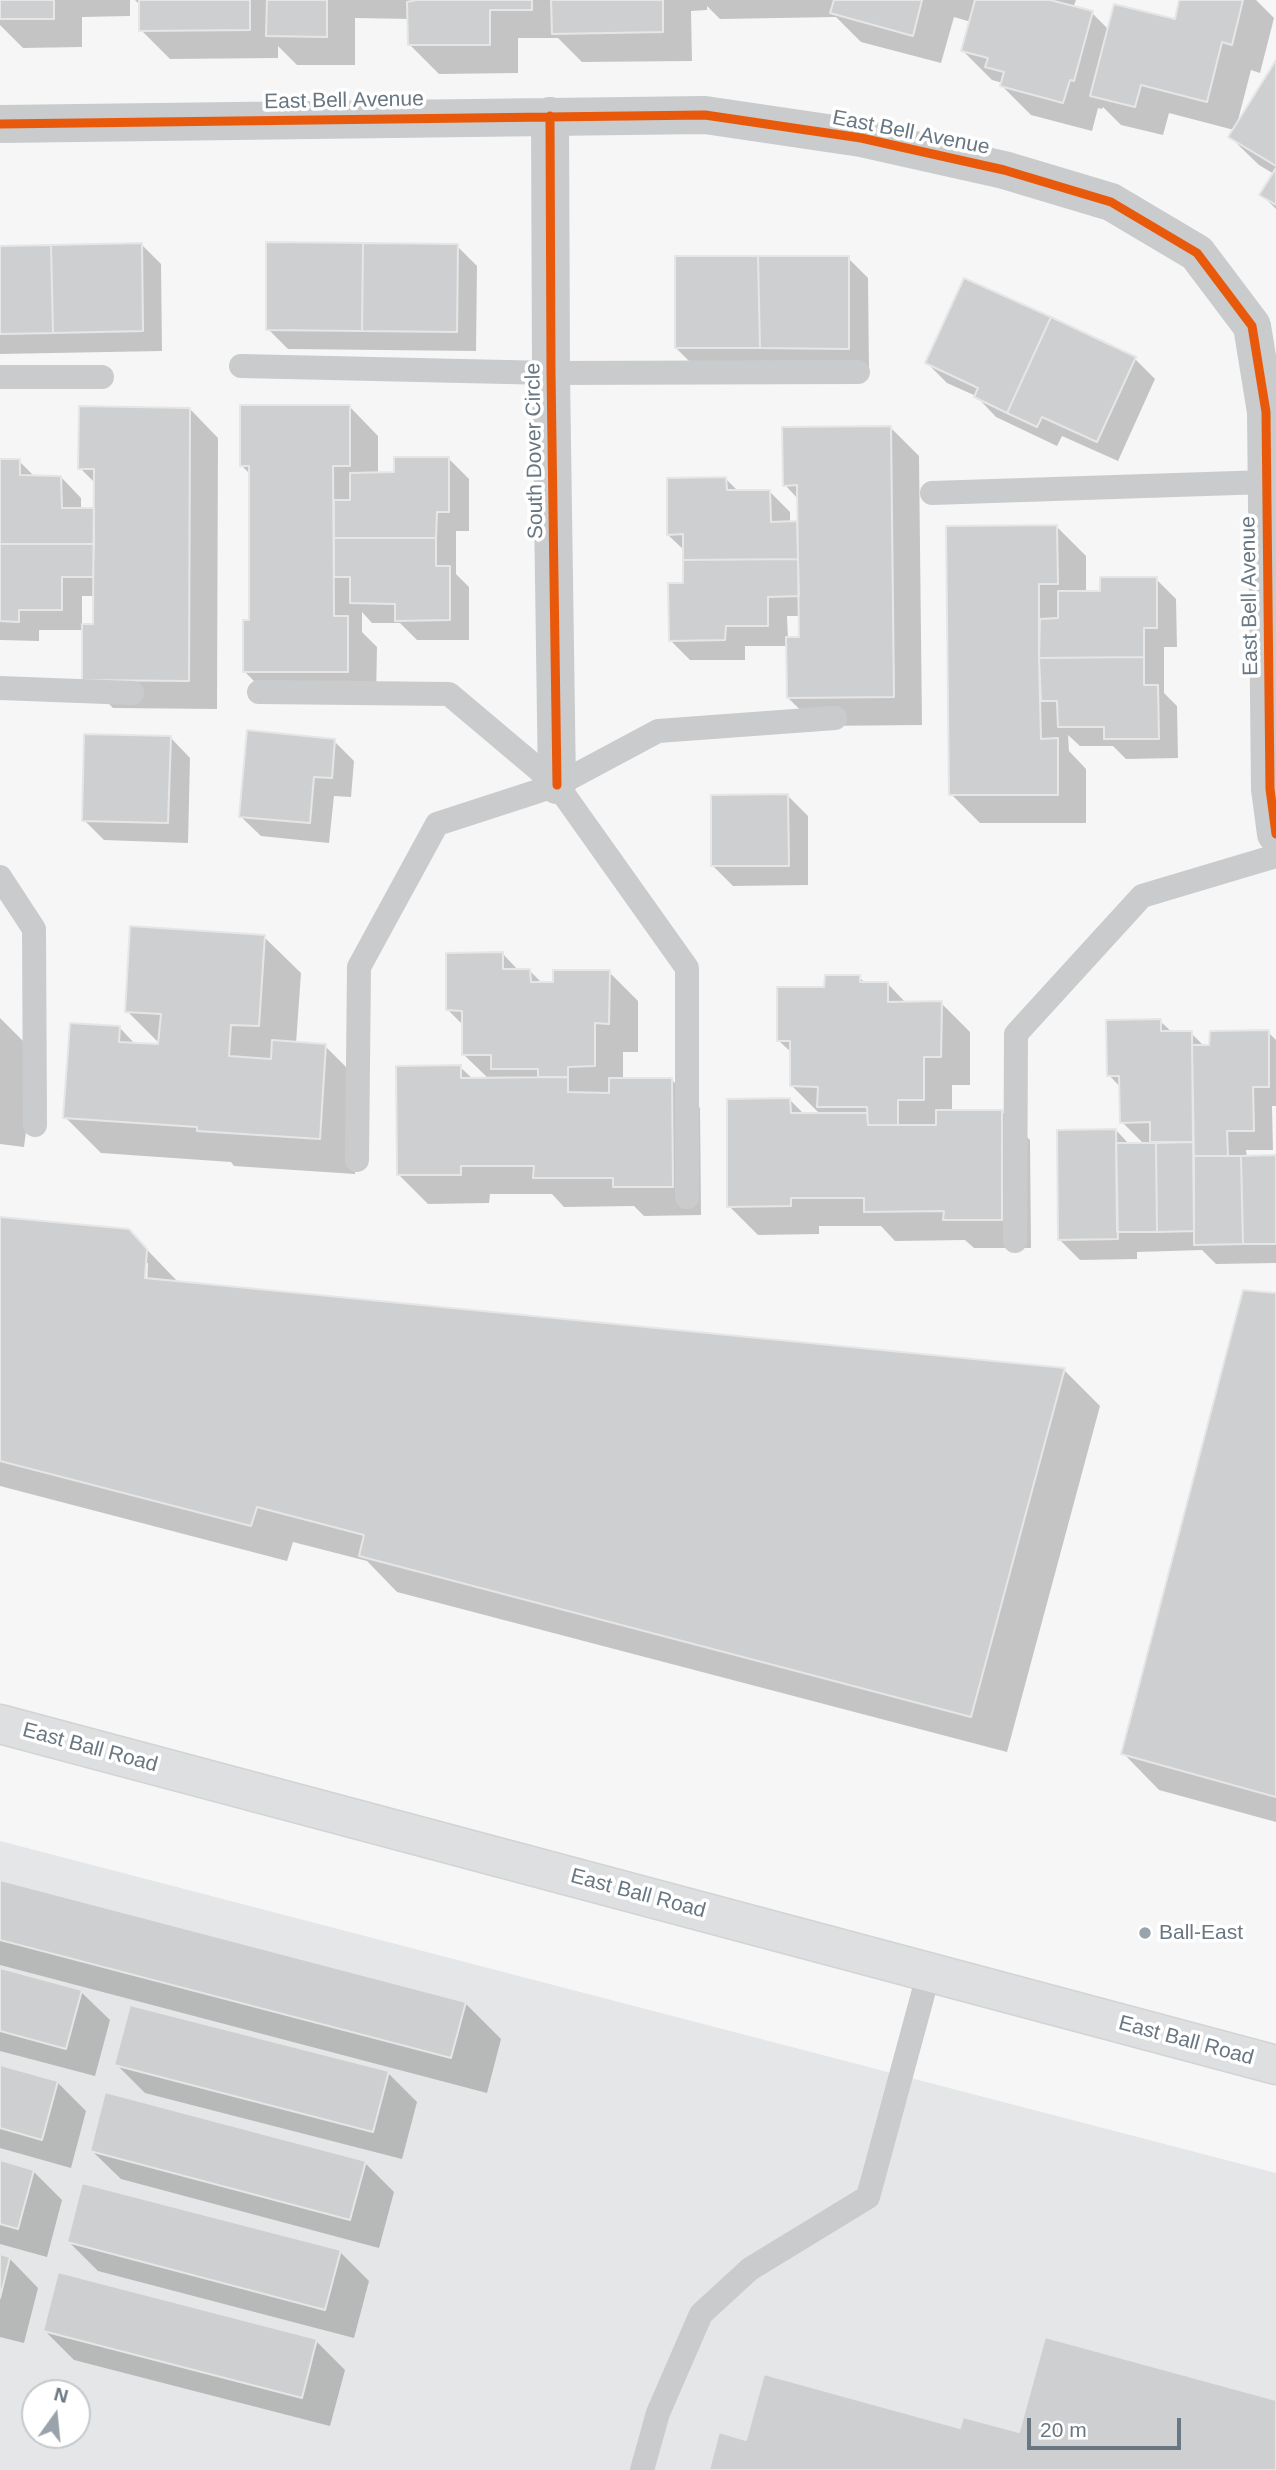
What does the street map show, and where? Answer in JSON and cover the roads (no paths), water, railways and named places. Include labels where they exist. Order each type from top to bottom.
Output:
[{"type":"main road","name":"East Ball Road","points":[[0,1724],[1276,2065]]},
{"type":"street","name":"East Bell Avenue","points":[[0,124],[705,115],[835,134],[1004,170],[1111,202],[1197,253],[1252,326],[1266,412],[1270,789],[1276,834]]},
{"type":"street","name":"South Dover Circle","points":[[550,116],[557,785]]},
{"type":"lane","points":[[241,366],[551,373],[858,372]]},
{"type":"lane","points":[[0,377],[102,377]]},
{"type":"lane","points":[[932,493],[1267,482]]},
{"type":"lane","points":[[0,688],[132,693]]},
{"type":"lane","points":[[259,692],[449,694],[557,785],[687,968],[687,1197]]},
{"type":"lane","points":[[357,1160],[359,967],[437,824],[557,785],[658,731],[835,718]]},
{"type":"lane","points":[[1014,1241],[1016,1034],[1142,896],[1276,856]]},
{"type":"lane","points":[[0,877],[34,929],[35,1125]]},
{"type":"lane","points":[[642,2470],[658,2413],[701,2314],[750,2269],[868,2197],[929,1972]]},
{"type":"place","name":"Ball-East","points":[[1145,1933]]}]
